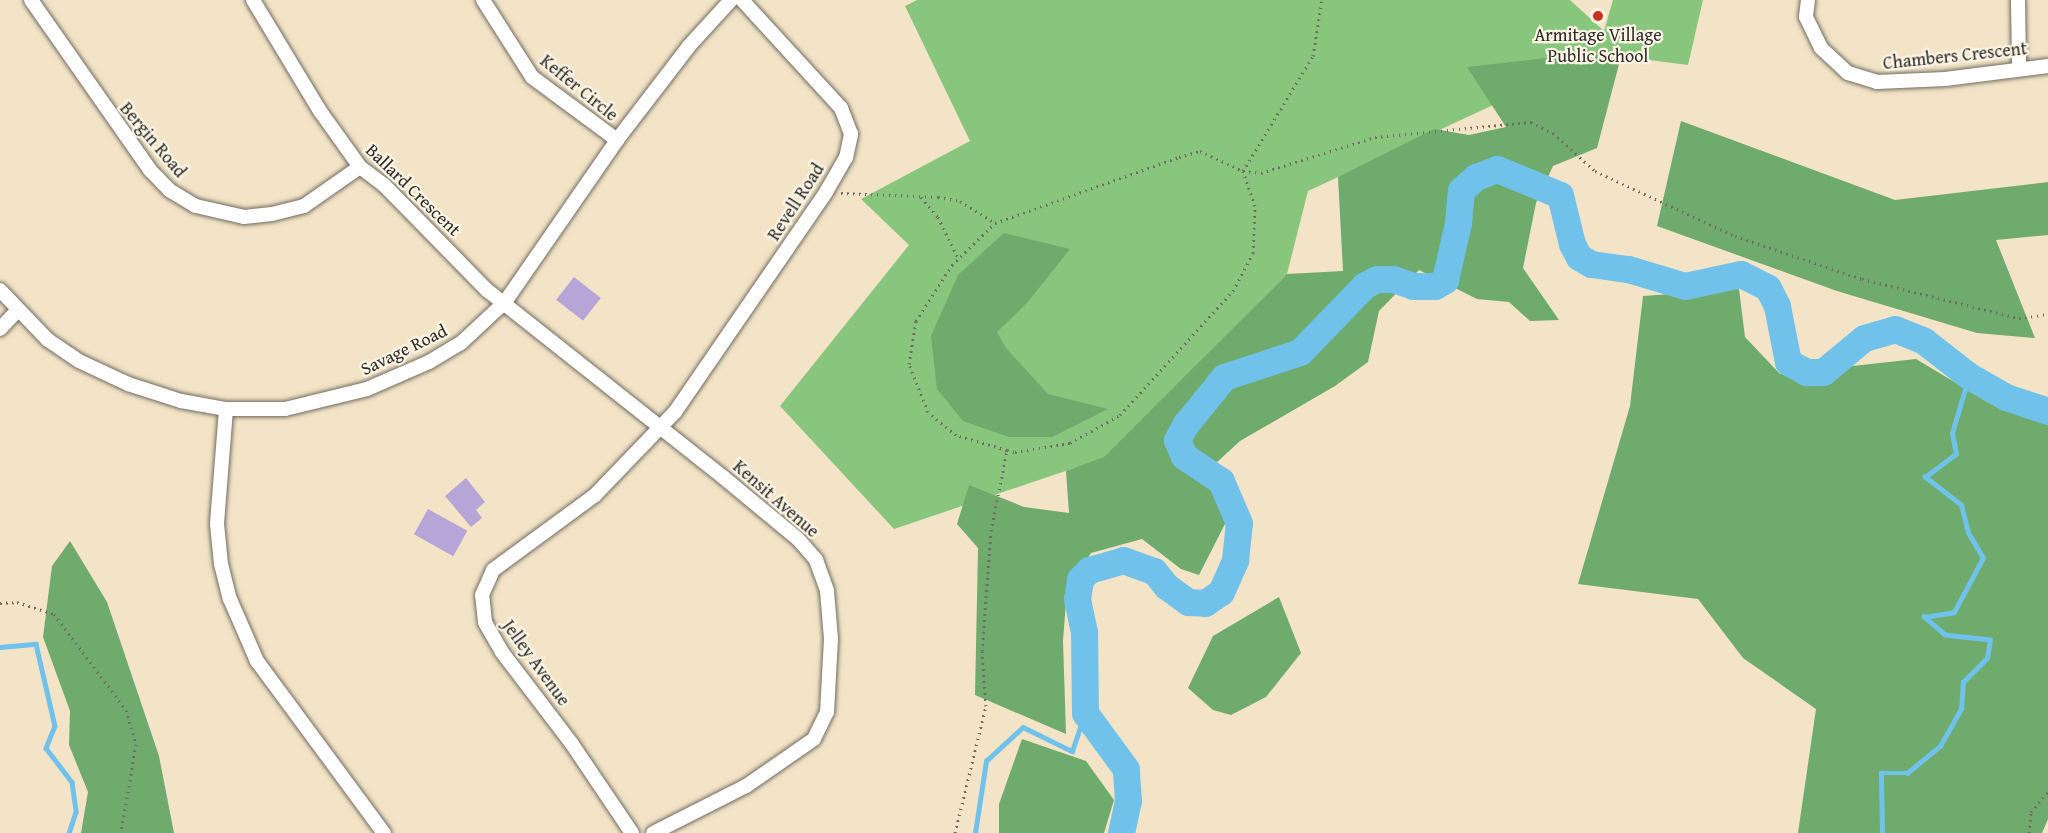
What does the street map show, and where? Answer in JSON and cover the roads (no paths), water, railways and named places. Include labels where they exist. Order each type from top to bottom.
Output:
[{"type":"street","name":"Bergin Road","points":[[31,0],[150,170],[169,190],[196,206],[244,217],[272,214],[303,206],[360,167]]},
{"type":"street","name":"Ballard Crescent","points":[[253,0],[320,111],[360,167],[384,185],[487,290],[505,302]]},
{"type":"street","name":"Keffer Circle","points":[[483,0],[532,76],[617,140]]},
{"type":"street","name":"Savage Road","points":[[0,290],[17,311],[48,340],[79,361],[170,398],[226,409],[285,409],[366,389],[429,362],[460,343],[505,302],[617,140],[689,46],[731,0]]},
{"type":"street","name":"Revell Road","points":[[660,427],[675,412],[826,192],[846,158],[851,134],[841,108],[742,0]]},
{"type":"street","name":"Chambers Crescent","points":[[1808,0],[1806,17],[1821,48],[1848,73],[1877,82],[1945,79],[2019,67],[2048,66]]},
{"type":"street","points":[[2018,0],[2019,67]]},
{"type":"street","name":"Kensit Avenue","points":[[505,302],[798,539],[816,560],[827,591],[830,683],[827,712],[814,739],[746,786],[653,833]]},
{"type":"street","points":[[0,329],[17,311]]},
{"type":"street","points":[[226,409],[218,524],[221,564],[230,599],[257,661],[384,833]]},
{"type":"street","name":"Jelley Avenue","points":[[632,833],[573,744],[502,652],[485,622],[482,594],[493,570],[595,495],[660,427]]},
{"type":"waterway","points":[[1121,833],[1128,801],[1126,769],[1085,713],[1084,632],[1077,599],[1080,579],[1089,570],[1123,560],[1154,571],[1166,586],[1188,602],[1205,603],[1221,592],[1235,560],[1239,523],[1221,481],[1184,456],[1177,440],[1185,425],[1224,377],[1300,352],[1365,285],[1377,279],[1393,279],[1413,286],[1435,286],[1445,280],[1458,223],[1461,190],[1476,177],[1497,169],[1560,195],[1572,244],[1579,257],[1591,264],[1628,269],[1685,286],[1741,274],[1768,288],[1777,306],[1788,362],[1806,372],[1823,372],[1864,338],[1895,329],[1924,341],[1969,376],[2006,397],[2048,411]]},
{"type":"waterway","points":[[1882,833],[1881,773],[1907,773],[1940,746],[1961,709],[1963,682],[1987,658],[1990,640],[1945,635],[1924,617],[1954,612],[1983,558],[1968,533],[1961,505],[1925,477],[1956,454],[1952,433],[1969,376]]},
{"type":"waterway","points":[[0,647],[36,644],[55,726],[46,748],[72,782],[76,812],[69,833]]},
{"type":"waterway","points":[[975,833],[986,761],[1023,727],[1072,751],[1085,713]]},
{"type":"place","name":"Armitage Village Public School","points":[[1598,16]]}]
